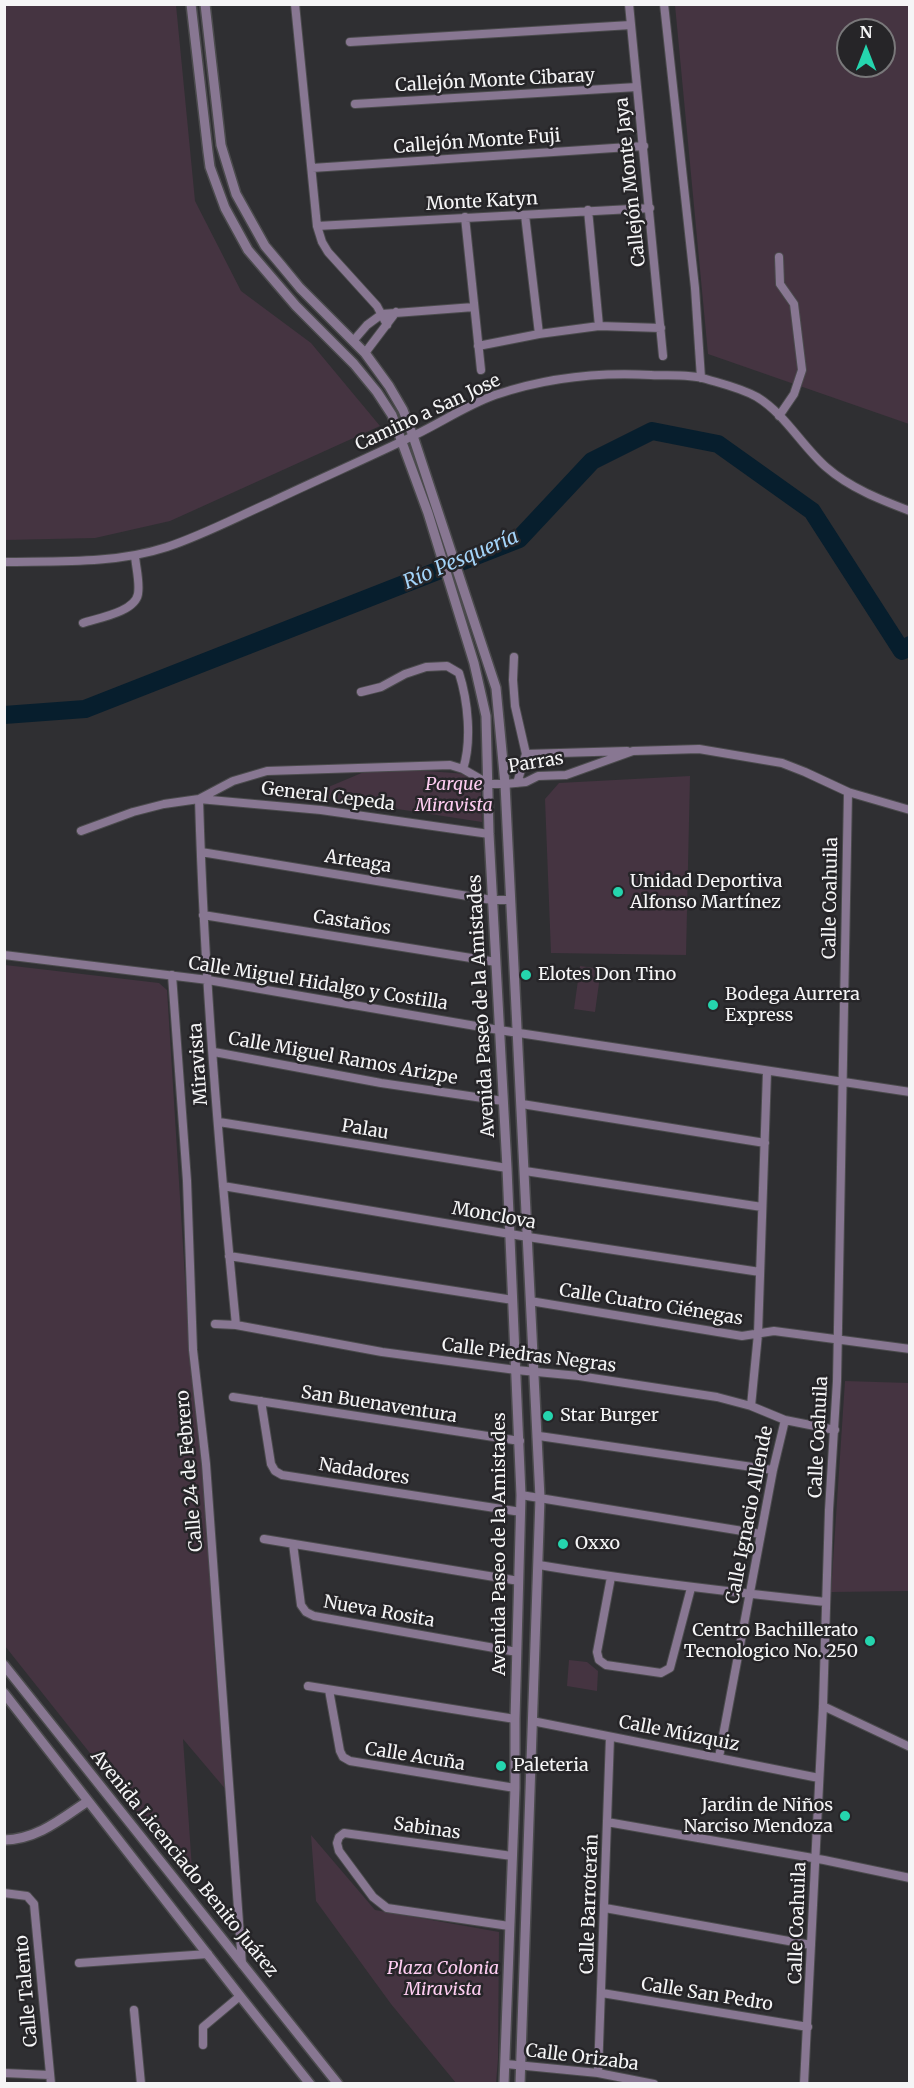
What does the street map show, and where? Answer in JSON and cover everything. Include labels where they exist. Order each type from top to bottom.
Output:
[{"type":"street","name":"Avenida Paseo de la Amistades","points":[[191,4],[207,152],[225,208],[248,250],[258,263],[296,306],[341,349],[377,392],[392,415],[428,513],[479,681],[486,716],[489,834],[507,1168],[521,1495],[515,1788],[504,2084]]},
{"type":"street","name":"Avenida Paseo de la Amistades","points":[[205,4],[221,145],[236,194],[270,253],[300,288],[365,352],[398,402],[413,436],[496,688],[505,784],[540,1498],[520,2084]]},
{"type":"street","points":[[295,4],[317,226],[328,252],[363,290],[382,314],[387,325]]},
{"type":"street","name":"Callejón Monte Jaya","points":[[629,4],[663,356]]},
{"type":"street","points":[[664,4],[695,288],[701,378]]},
{"type":"street","points":[[350,42],[631,25]]},
{"type":"street","name":"Callejón Monte Cibaray","points":[[355,104],[637,87]]},
{"type":"street","name":"Callejón Monte Fuji","points":[[312,168],[644,146]]},
{"type":"street","name":"Monte Katyn","points":[[317,226],[650,208]]},
{"type":"street","points":[[588,210],[599,326]]},
{"type":"street","points":[[525,214],[539,334]]},
{"type":"street","points":[[465,218],[481,370]]},
{"type":"street","points":[[779,257],[780,284],[794,304],[802,370],[794,394],[779,416]]},
{"type":"street","points":[[354,340],[367,324],[382,314],[474,307]]},
{"type":"street","points":[[365,352],[396,312]]},
{"type":"street","points":[[478,346],[539,334],[599,326],[661,328]]},
{"type":"street","name":"Camino a San Jose","points":[[4,562],[76,561],[135,556],[168,547],[413,436],[495,395],[564,378],[632,374],[701,378],[738,388],[758,398],[779,416],[826,467],[845,482],[909,511]]},
{"type":"street","points":[[82,623],[128,608],[135,603],[139,591],[135,556]]},
{"type":"street","points":[[514,657],[515,706],[526,754],[517,783]]},
{"type":"street","points":[[361,692],[381,687],[405,674],[426,667],[447,666],[459,673],[466,695],[468,756],[464,769]]},
{"type":"street","name":"Parras","points":[[81,831],[133,812],[164,804],[200,799],[233,781],[267,771],[450,765],[464,769],[489,784],[505,784],[526,782],[538,776],[566,775],[633,751],[699,749],[757,758],[793,767],[848,792],[909,810]]},
{"type":"street","points":[[526,754],[633,751]]},
{"type":"street","name":"Calle Coahuila","points":[[804,2084],[839,1340],[848,792]]},
{"type":"street","name":"General Cepeda","points":[[200,799],[321,810],[489,834]]},
{"type":"street","name":"Miravista","points":[[200,799],[207,980],[236,1325]]},
{"type":"street","name":"Arteaga","points":[[201,852],[492,900],[510,900]]},
{"type":"street","name":"Castaños","points":[[203,915],[496,962]]},
{"type":"street","name":"Calle Miguel Hidalgo y Costilla","points":[[4,955],[207,980],[499,1030],[909,1092]]},
{"type":"street","name":"Calle 24 de Febrero","points":[[172,975],[187,1181],[193,1350],[206,1464],[242,1965]]},
{"type":"street","name":"Calle Miguel Ramos Arizpe","points":[[214,1052],[381,1083],[503,1101]]},
{"type":"street","name":"Calle Ignacio Allende","points":[[751,1406],[759,1334],[767,1072]]},
{"type":"street","points":[[522,1104],[765,1143]]},
{"type":"street","name":"Palau","points":[[219,1122],[507,1168]]},
{"type":"street","points":[[525,1171],[762,1207]]},
{"type":"street","name":"Monclova","points":[[223,1186],[528,1237],[760,1272]]},
{"type":"street","points":[[229,1256],[513,1300]]},
{"type":"street","name":"Calle Cuatro Ciénegas","points":[[530,1301],[742,1335],[774,1331],[909,1349]]},
{"type":"street","name":"Calle Piedras Negras","points":[[215,1324],[236,1325],[382,1352],[579,1376],[717,1398],[751,1406],[785,1420],[835,1430]]},
{"type":"street","name":"San Buenaventura","points":[[233,1398],[520,1441]]},
{"type":"street","name":"Nadadores","points":[[261,1401],[271,1464],[275,1471],[282,1474],[521,1512]]},
{"type":"street","name":"Calle Ignacio Allende","points":[[719,1757],[773,1470],[785,1420]]},
{"type":"street","points":[[538,1436],[773,1470]]},
{"type":"street","points":[[521,1495],[761,1534]]},
{"type":"street","points":[[264,1539],[519,1581]]},
{"type":"street","name":"Nueva Rosita","points":[[293,1544],[301,1605],[306,1612],[314,1616],[517,1652]]},
{"type":"street","points":[[539,1565],[691,1588],[826,1602]]},
{"type":"street","points":[[611,1577],[597,1652],[599,1660],[606,1665],[661,1673],[670,1668],[691,1588]]},
{"type":"street","points":[[518,1621],[537,1624]]},
{"type":"street","name":"Avenida Licenciado Benito Juárez","points":[[4,1665],[338,2084]]},
{"type":"street","points":[[308,1686],[515,1719]]},
{"type":"street","name":"Calle Acuña","points":[[329,1690],[340,1751],[343,1757],[350,1761],[515,1788]]},
{"type":"street","name":"Avenida Licenciado Benito Juárez","points":[[4,1693],[310,2084]]},
{"type":"street","points":[[823,1706],[909,1747]]},
{"type":"street","name":"Calle Múzquiz","points":[[532,1721],[819,1778]]},
{"type":"street","points":[[44,1744],[57,1732]]},
{"type":"street","name":"Calle Barroterán","points":[[598,2073],[610,1737]]},
{"type":"street","points":[[515,1749],[531,1749]]},
{"type":"street","points":[[4,1840],[25,1838],[36,1834],[88,1801]]},
{"type":"street","points":[[607,1822],[909,1878]]},
{"type":"street","name":"Sabinas","points":[[509,1926],[387,1908],[373,1898],[339,1851],[337,1843],[339,1837],[344,1833],[512,1856]]},
{"type":"street","points":[[512,1877],[528,1877]]},
{"type":"street","name":"Calle Talento","points":[[4,1893],[30,1898],[35,1910],[50,2079]]},
{"type":"street","points":[[605,1908],[812,1945]]},
{"type":"street","points":[[79,1964],[208,1954]]},
{"type":"street","name":"Calle San Pedro","points":[[602,1993],[808,2027]]},
{"type":"street","points":[[203,2045],[203,2027],[240,1996]]},
{"type":"street","points":[[134,2010],[141,2084]]},
{"type":"street","name":"Calle Orizaba","points":[[506,2064],[598,2073],[654,2084]]},
{"type":"street","points":[[4,2073],[50,2079]]},
{"type":"green space","points":[[4,5],[176,5],[195,201],[241,291],[311,343],[380,426],[170,521],[95,538],[5,540]]},
{"type":"green space","points":[[675,5],[909,5],[909,424],[708,354]]},
{"type":"green space","name":"Parque Miravista","points":[[414,770],[480,775],[482,822],[326,798],[326,788],[364,772]]},
{"type":"green space","name":"Unidad Deportiva Alfonso Martínez","points":[[690,776],[686,955],[551,953],[545,799],[559,783]]},
{"type":"green space","points":[[5,965],[159,983],[167,990],[189,1342],[203,1464],[215,1662],[227,1791],[183,1739],[193,1883],[5,1646]]},
{"type":"green space","points":[[580,966],[601,969],[595,1012],[574,1009]]},
{"type":"green space","points":[[845,1381],[909,1383],[909,1591],[831,1592]]},
{"type":"green space","points":[[569,1660],[587,1662],[598,1671],[597,1691],[567,1686]]},
{"type":"green space","name":"Plaza Colonia Miravista","points":[[311,1835],[375,1910],[499,1932],[496,2083],[456,2083],[391,2004],[316,1901]]},
{"type":"waterway","name":"Río Pesquería","points":[[4,715],[85,709],[519,539],[592,461],[652,431],[718,444],[812,511],[902,651],[910,645]]},
{"type":"place","name":"Unidad Deportiva Alfonso Martínez","points":[[618,892]]},
{"type":"place","name":"Elotes Don Tino","points":[[526,975]]},
{"type":"place","name":"Bodega Aurrera Express","points":[[713,1005]]},
{"type":"place","name":"Star Burger","points":[[548,1416]]},
{"type":"place","name":"Oxxo","points":[[563,1544]]},
{"type":"place","name":"Centro Bachillerato Tecnologico No. 250","points":[[870,1641]]},
{"type":"place","name":"Paleteria","points":[[501,1766]]},
{"type":"place","name":"Jardin de Niños Narciso Mendoza","points":[[845,1816]]}]
